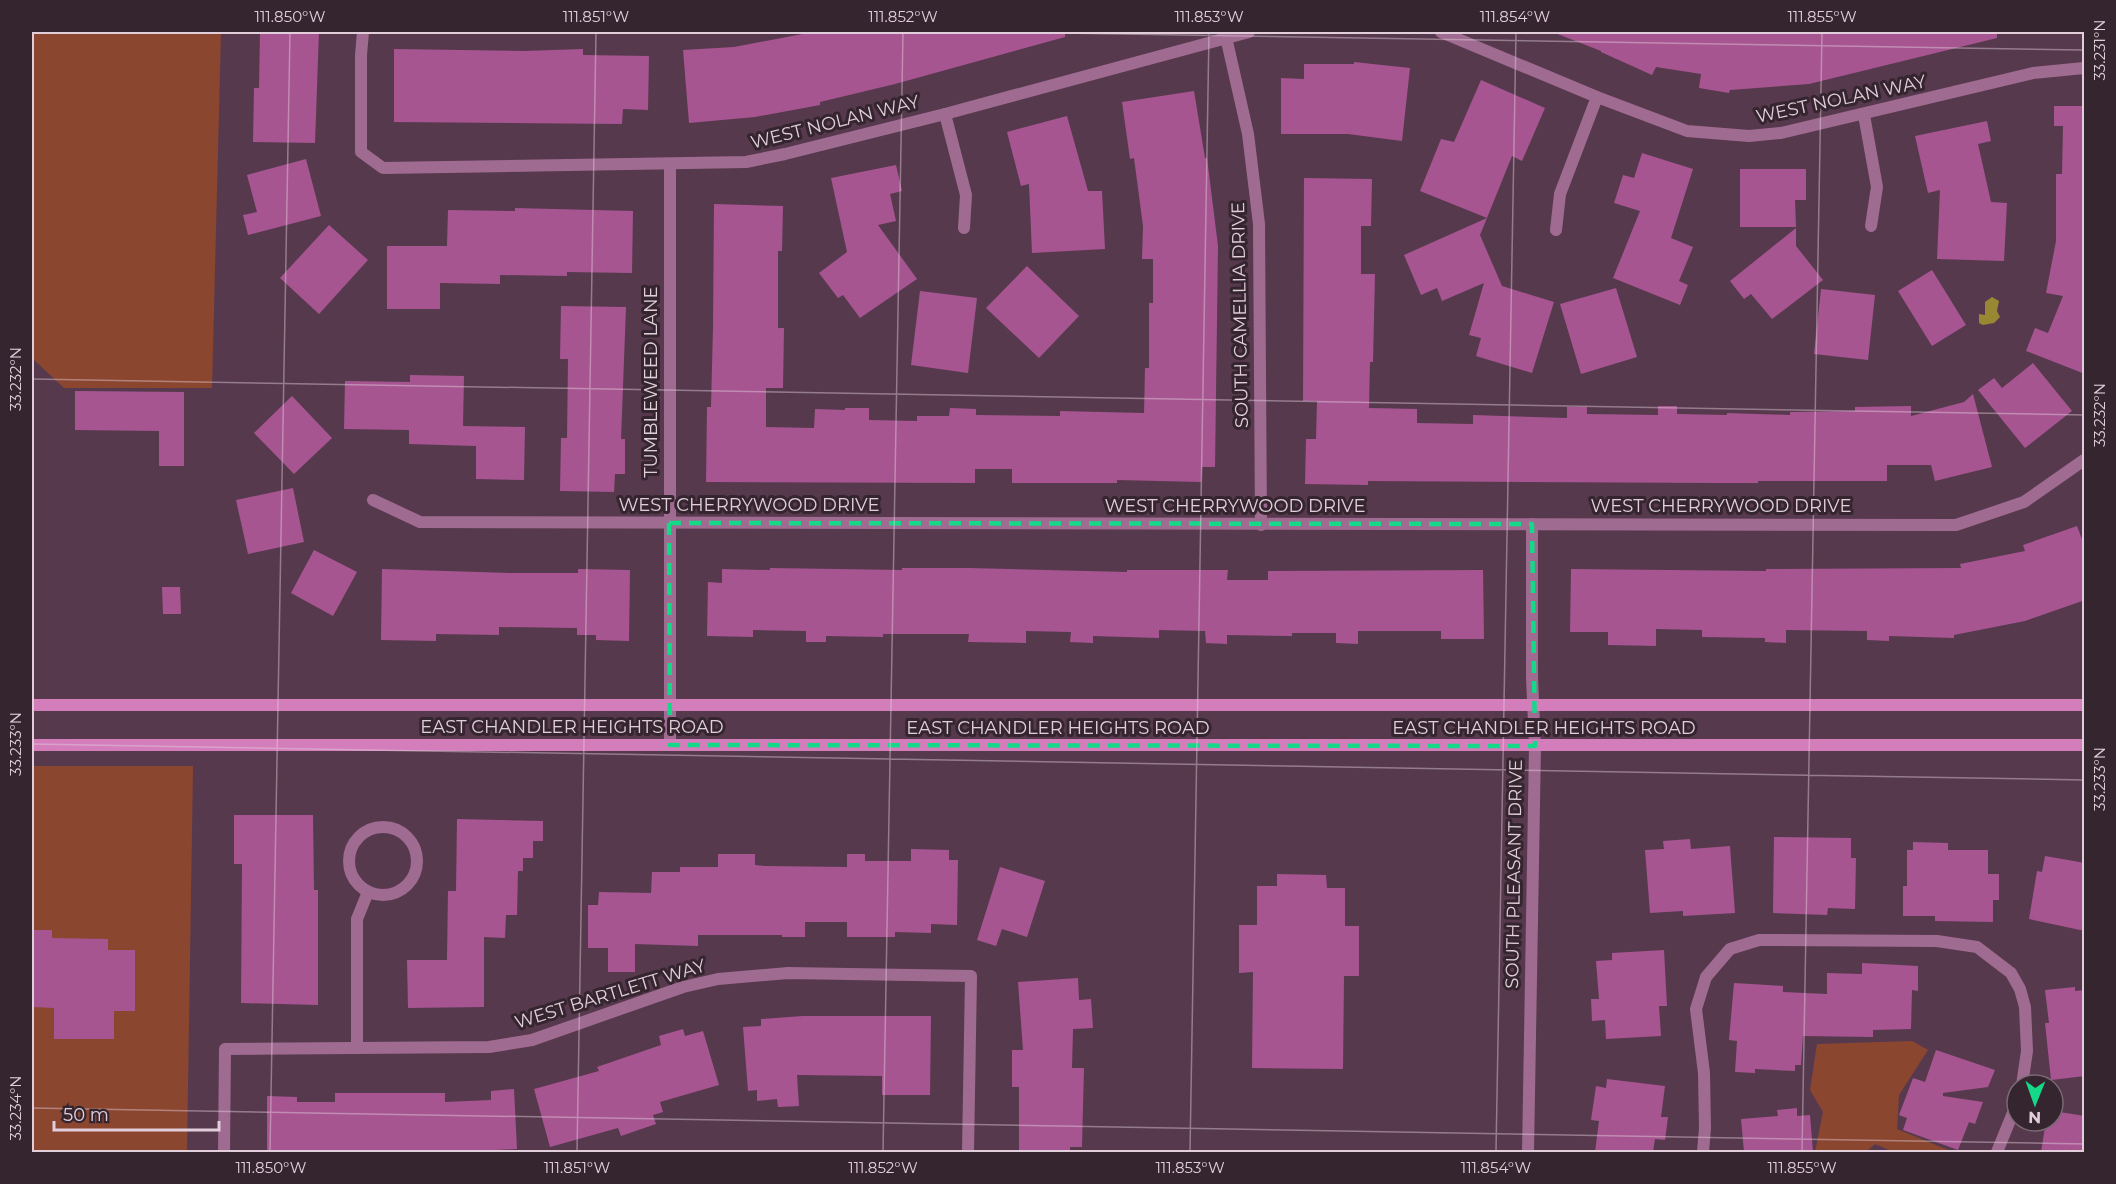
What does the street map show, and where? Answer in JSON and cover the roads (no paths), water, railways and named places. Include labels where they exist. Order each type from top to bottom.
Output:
[{"type":"main road","name":"EAST CHANDLER HEIGHTS ROAD","points":[[32,705],[2085,705]]},
{"type":"main road","name":"EAST CHANDLER HEIGHTS ROAD","points":[[32,746],[2085,745]]},
{"type":"street","name":"WEST NOLAN WAY","points":[[363,32],[361,152],[383,168],[746,162],[945,114],[1226,36],[1249,32]]},
{"type":"street","name":"WEST NOLAN WAY","points":[[1441,32],[1597,97],[1688,131],[1749,136],[1782,133],[1864,115],[2032,73],[2085,68]]},
{"type":"street","name":"SOUTH CAMELLIA DRIVE","points":[[1226,36],[1248,134],[1259,224],[1261,525]]},
{"type":"street","points":[[1556,230],[1560,194],[1597,97]]},
{"type":"street","points":[[945,114],[966,195],[964,228]]},
{"type":"street","points":[[1864,115],[1877,187],[1871,226]]},
{"type":"street","name":"TUMBLEWEED LANE","points":[[670,164],[670,745]]},
{"type":"street","name":"WEST CHERRYWOOD DRIVE","points":[[373,500],[420,522],[1956,525],[2024,502],[2085,460]]},
{"type":"street","name":"SOUTH PLEASANT DRIVE","points":[[1528,1152],[1535,746],[1532,704],[1532,524]]},
{"type":"street","points":[[381,826],[392,827],[402,832],[416,848],[418,858],[413,878],[407,886],[389,895],[368,892],[359,886],[352,876],[349,855],[353,844],[360,835],[370,829],[381,826]]},
{"type":"street","points":[[357,1048],[357,919],[368,892]]},
{"type":"street","points":[[1703,1152],[1704,1073],[1696,1009],[1706,977],[1730,949],[1759,940],[1937,941],[1977,947],[2011,973],[2020,989],[2025,1007],[2027,1051],[2024,1073]]},
{"type":"street","name":"WEST BARTLETT WAY","points":[[224,1152],[225,1048],[467,1048],[511,1044],[553,1033],[683,987],[752,975],[788,973],[970,975],[968,1152]]},
{"type":"street","points":[[1997,1152],[2005,1132]]}]
